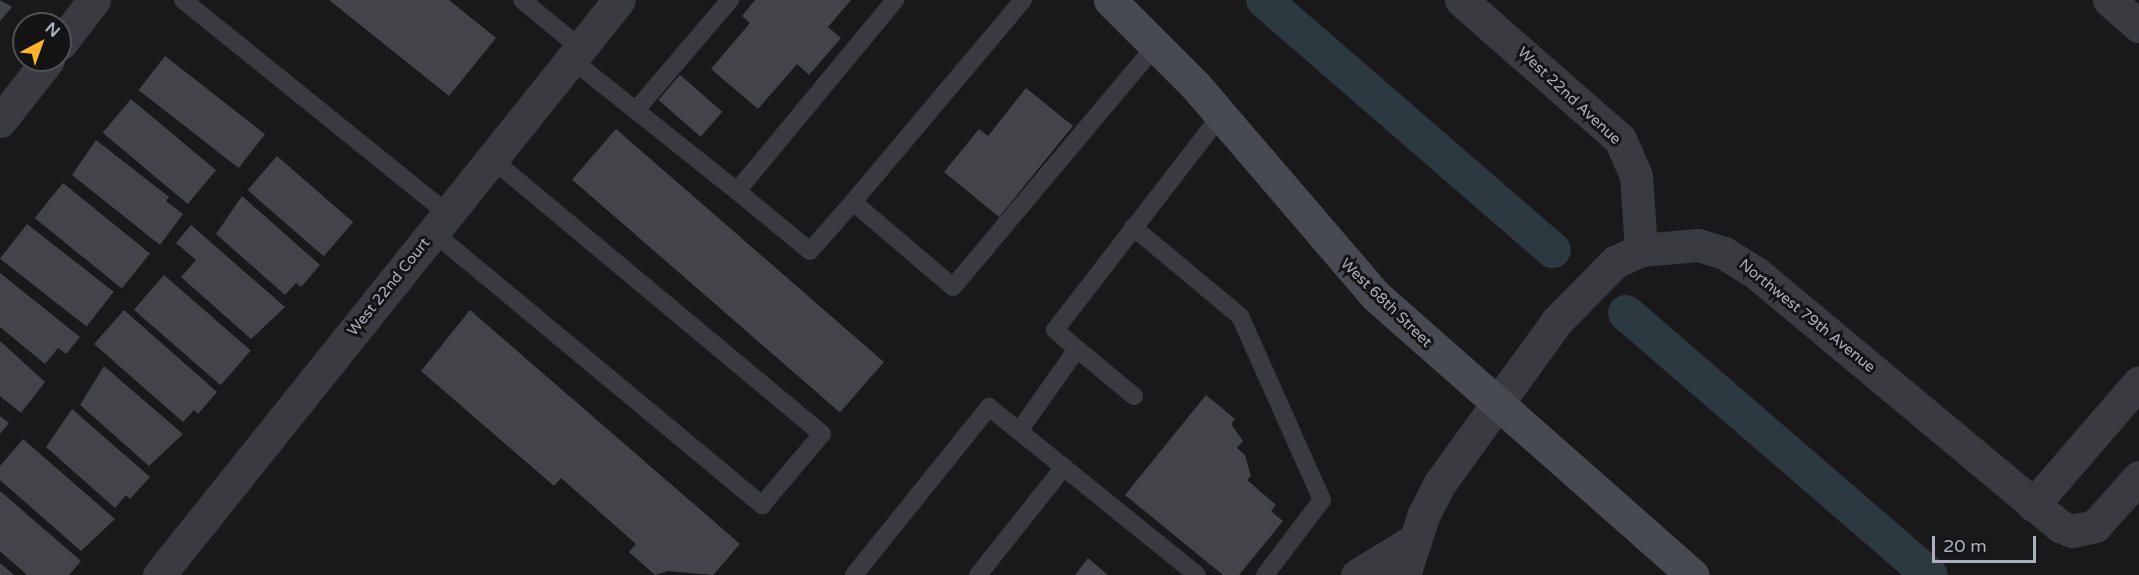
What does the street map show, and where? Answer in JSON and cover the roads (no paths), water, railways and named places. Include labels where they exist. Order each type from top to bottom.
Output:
[{"type":"main road","name":"West 68th Street","points":[[1110,0],[1156,45],[1221,115],[1344,263],[1497,404],[1693,575]]},
{"type":"street","points":[[72,28],[94,0]]},
{"type":"street","name":"West 22nd Court","points":[[159,575],[619,0]]},
{"type":"street","name":"West 22nd Avenue","points":[[1461,0],[1620,140],[1636,176],[1641,250]]},
{"type":"street","points":[[2109,0],[2139,26]]},
{"type":"street","points":[[0,121],[39,72]]},
{"type":"street","name":"Northwest 79th Avenue","points":[[1404,575],[1413,541],[1440,483],[1497,404],[1564,313],[1615,262],[1641,250],[1698,245],[1744,264],[2033,505],[2072,531],[2095,526],[2139,477]]},
{"type":"street","points":[[2033,505],[2139,382]]},
{"type":"street","points":[[1357,575],[1413,541]]},
{"type":"lane","points":[[183,0],[762,505],[822,434],[492,159]]},
{"type":"lane","points":[[522,0],[636,110],[738,190],[810,251],[854,202],[1023,0]]},
{"type":"lane","points":[[636,110],[730,0]]},
{"type":"lane","points":[[738,190],[895,0]]},
{"type":"lane","points":[[854,202],[953,286],[1156,45]]},
{"type":"lane","points":[[1134,396],[1055,330],[1221,115]]},
{"type":"lane","points":[[1133,227],[1240,316],[1322,500],[1265,575]]},
{"type":"lane","points":[[1018,431],[1077,349]]},
{"type":"lane","points":[[854,575],[988,406],[1197,575]]},
{"type":"lane","points":[[978,575],[1064,467]]},
{"type":"waterway","points":[[1264,0],[1553,250]]},
{"type":"waterway","points":[[1626,313],[1929,575]]}]
